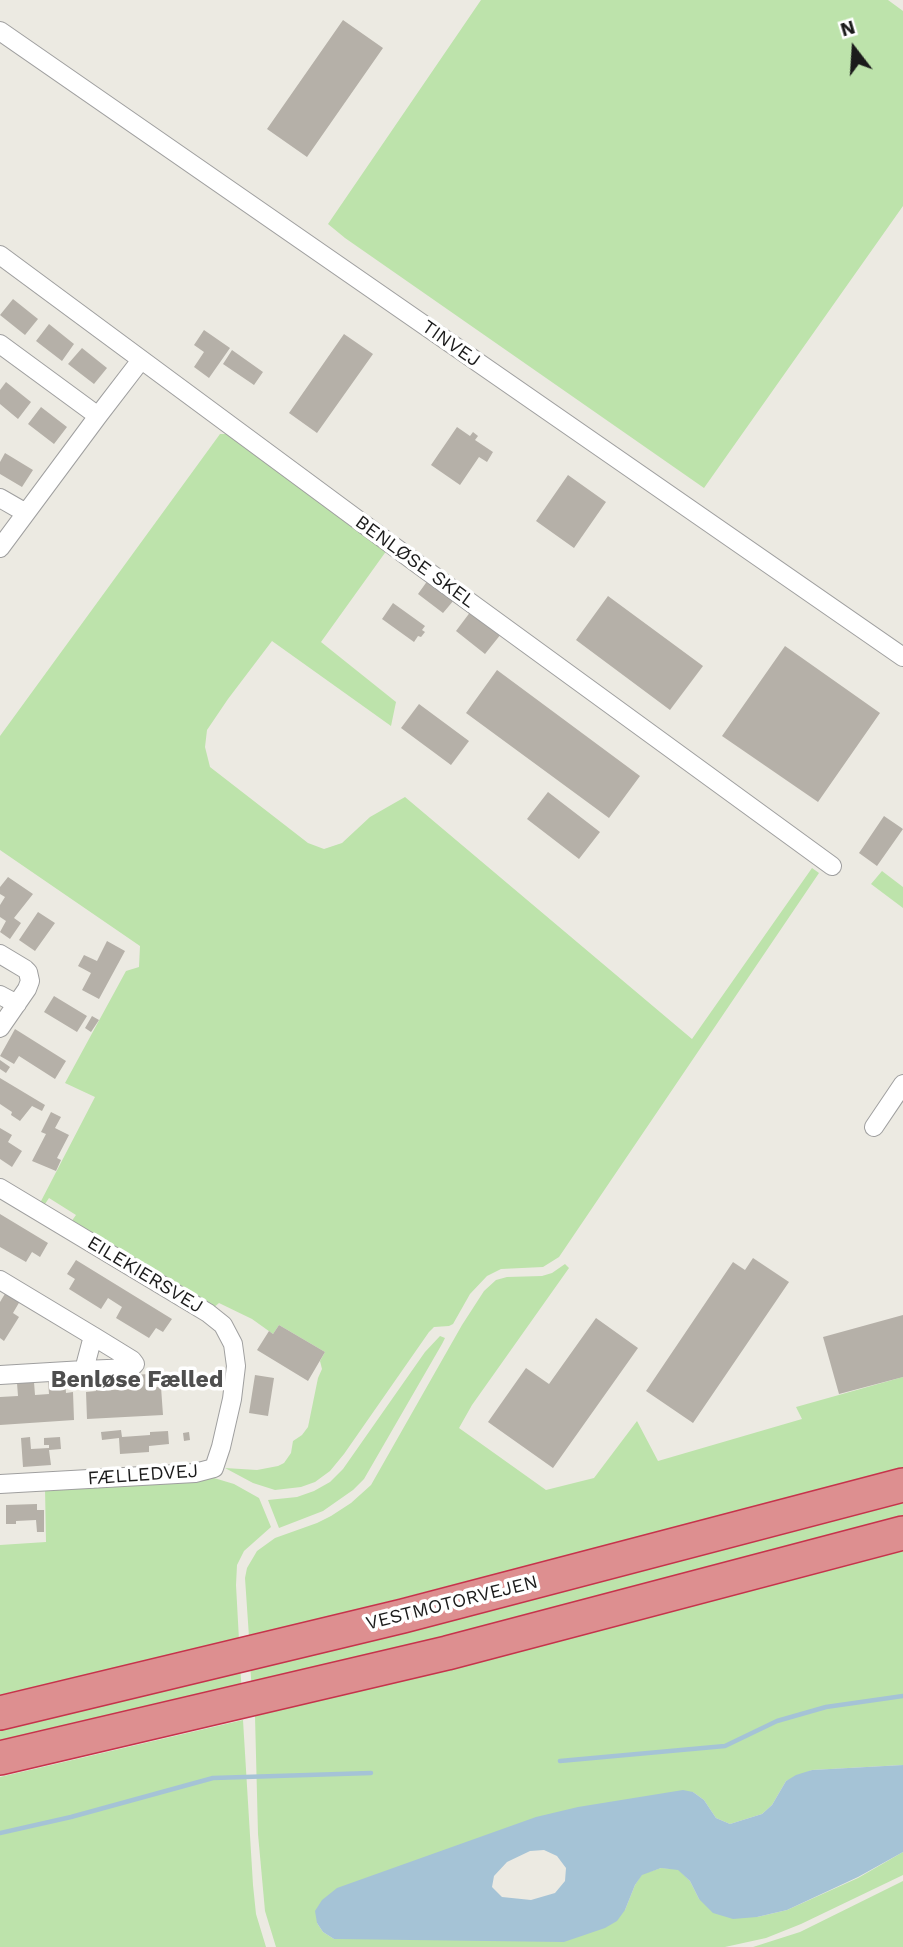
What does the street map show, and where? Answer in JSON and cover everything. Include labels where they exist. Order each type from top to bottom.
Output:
[{"type":"highway","name":"VESTMOTORVEJEN","points":[[0,1713],[403,1616],[903,1485]]},
{"type":"highway","points":[[0,1758],[447,1653],[903,1533]]},
{"type":"street","name":"TINVEJ","points":[[0,31],[903,657]]},
{"type":"street","name":"BENLØSE SKEL","points":[[0,255],[832,866]]},
{"type":"street","points":[[0,344],[98,416]]},
{"type":"street","points":[[0,548],[141,360]]},
{"type":"street","points":[[0,498],[26,513]]},
{"type":"street","points":[[0,954],[25,968],[30,976],[29,985],[0,1028]]},
{"type":"street","points":[[0,995],[17,1004]]},
{"type":"street","points":[[874,1128],[903,1084]]},
{"type":"street","name":"EILEKIERSVEJ","points":[[0,1188],[208,1313],[223,1325],[233,1344],[236,1366],[232,1399]]},
{"type":"street","points":[[0,1280],[135,1364],[131,1367],[0,1375]]},
{"type":"street","points":[[84,1370],[93,1336]]},
{"type":"street","name":"FÆLLEDVEJ","points":[[0,1484],[195,1473],[214,1468],[232,1399]]},
{"type":"green space","points":[[481,0],[888,0],[903,11],[903,206],[704,488],[328,224]]},
{"type":"green space","points":[[220,434],[227,434],[387,550],[321,642],[396,702],[391,726],[272,641],[207,730],[205,747],[210,767],[308,843],[324,849],[342,843],[370,817],[405,797],[692,1039],[812,868],[819,873],[559,1257],[543,1267],[501,1269],[487,1276],[470,1294],[453,1324],[434,1327],[429,1332],[330,1471],[315,1482],[301,1487],[275,1490],[253,1483],[225,1468],[257,1470],[284,1463],[291,1453],[293,1441],[308,1427],[322,1369],[320,1361],[325,1352],[279,1325],[273,1334],[252,1319],[219,1303],[212,1309],[71,1222],[76,1215],[49,1198],[43,1207],[39,1205],[95,1097],[65,1083],[126,971],[139,967],[140,946],[0,850],[0,736]]},
{"type":"green space","points":[[882,871],[903,887],[903,908],[871,884]]},
{"type":"green space","points":[[565,1264],[569,1268],[472,1405],[459,1428],[546,1490],[594,1478],[637,1421],[658,1461],[802,1419],[796,1407],[903,1377],[903,1470],[249,1637],[245,1578],[247,1568],[257,1551],[275,1538],[331,1516],[371,1485],[484,1291],[496,1280],[542,1276]]},
{"type":"green space","points":[[440,1336],[445,1338],[442,1344],[364,1479],[323,1511],[279,1528],[268,1500],[297,1497],[330,1482],[343,1469],[425,1352]]},
{"type":"green space","points":[[214,1478],[234,1484],[259,1498],[271,1527],[244,1551],[237,1565],[239,1640],[0,1695],[0,1545],[46,1542],[45,1488]]},
{"type":"green space","points":[[903,1498],[903,1524],[252,1691],[250,1664]]},
{"type":"green space","points":[[903,1548],[903,1765],[812,1770],[786,1781],[772,1805],[762,1814],[730,1824],[716,1818],[704,1800],[693,1792],[317,1923],[323,1932],[334,1939],[625,1910],[642,1874],[661,1868],[678,1869],[690,1881],[699,1899],[757,1917],[787,1910],[858,1878],[903,1852],[903,1875],[801,1924],[766,1938],[725,1947],[276,1947],[265,1911],[258,1834],[255,1716],[455,1667]]},
{"type":"green space","points":[[240,1666],[242,1692],[0,1750],[0,1723]]},
{"type":"green space","points":[[243,1720],[253,1885],[256,1914],[266,1947],[0,1947],[0,1777]]},
{"type":"green space","points":[[903,1881],[903,1947],[753,1947],[800,1932]]},
{"type":"water","points":[[903,1765],[903,1852],[858,1877],[787,1910],[733,1919],[713,1913],[699,1899],[690,1881],[678,1870],[661,1868],[642,1875],[617,1921],[564,1942],[334,1939],[323,1932],[317,1923],[315,1911],[322,1900],[337,1888],[536,1817],[578,1807],[683,1790],[693,1792],[704,1800],[716,1818],[730,1824],[762,1814],[772,1805],[786,1781],[812,1770]],"holes":[[[544,1850],[557,1856],[566,1868],[565,1881],[555,1893],[531,1900],[502,1897],[492,1887],[494,1876],[507,1862],[530,1851]]]},
{"type":"building","points":[[343,20],[383,48],[307,157],[267,129]]},
{"type":"building","points":[[13,299],[38,319],[25,335],[0,315]]},
{"type":"building","points":[[49,324],[74,344],[62,361],[36,341]]},
{"type":"building","points":[[204,330],[230,348],[209,378],[194,367],[204,352],[194,345]]},
{"type":"building","points":[[344,334],[373,354],[317,433],[289,413]]},
{"type":"building","points":[[82,348],[107,368],[94,384],[68,364]]},
{"type":"building","points":[[232,350],[263,372],[254,385],[223,364]]},
{"type":"building","points":[[6,382],[31,402],[18,419],[0,404],[0,390]]},
{"type":"building","points":[[41,407],[67,427],[54,444],[28,424]]},
{"type":"building","points":[[457,427],[470,436],[473,432],[478,436],[475,440],[493,452],[487,462],[479,457],[460,485],[431,465]]},
{"type":"building","points":[[5,453],[33,470],[22,487],[0,474],[0,462]]},
{"type":"building","points":[[568,475],[606,502],[574,548],[536,521]]},
{"type":"building","points":[[428,580],[454,600],[443,613],[418,594]]},
{"type":"building","points":[[608,596],[703,666],[670,710],[576,640]]},
{"type":"building","points":[[393,603],[425,626],[422,630],[425,632],[414,642],[382,619]]},
{"type":"building","points":[[471,611],[501,634],[485,654],[456,631]]},
{"type":"building","points":[[785,646],[880,713],[818,802],[722,736]]},
{"type":"building","points":[[497,670],[640,776],[609,818],[466,713]]},
{"type":"building","points":[[419,704],[469,741],[451,765],[401,728]]},
{"type":"building","points":[[548,792],[600,832],[579,859],[527,819]]},
{"type":"building","points":[[884,816],[903,829],[877,866],[859,853]]},
{"type":"building","points":[[8,877],[33,894],[14,918],[21,923],[10,939],[0,932],[6,921],[0,917],[0,905],[5,897],[0,894],[0,887]]},
{"type":"building","points":[[38,912],[55,923],[35,951],[19,940]]},
{"type":"building","points":[[107,941],[125,951],[99,999],[82,990],[91,973],[78,966],[84,955],[97,961]]},
{"type":"building","points":[[54,996],[87,1016],[77,1032],[44,1012]]},
{"type":"building","points":[[92,1016],[99,1020],[91,1032],[85,1028]]},
{"type":"building","points":[[15,1029],[66,1061],[55,1079],[19,1056],[14,1064],[0,1056]]},
{"type":"building","points":[[0,1060],[10,1067],[6,1073],[0,1069]]},
{"type":"building","points":[[0,1078],[45,1105],[42,1111],[32,1106],[20,1121],[11,1115],[12,1112],[0,1104]]},
{"type":"building","points":[[51,1112],[61,1117],[55,1128],[69,1135],[57,1158],[61,1160],[56,1171],[32,1161],[46,1134],[41,1132]]},
{"type":"building","points":[[0,1128],[12,1135],[8,1142],[22,1151],[12,1167],[0,1159]]},
{"type":"building","points":[[0,1214],[48,1243],[40,1257],[32,1252],[26,1262],[0,1247]]},
{"type":"building","points":[[753,1258],[789,1282],[693,1423],[646,1391],[733,1262],[745,1270]]},
{"type":"building","points":[[76,1260],[172,1319],[163,1332],[156,1328],[149,1338],[116,1318],[122,1307],[108,1298],[101,1309],[69,1289],[75,1279],[67,1274]]},
{"type":"building","points":[[6,1292],[20,1301],[13,1313],[19,1317],[4,1341],[0,1338],[0,1302]]},
{"type":"building","points":[[903,1315],[903,1377],[839,1394],[823,1337]]},
{"type":"building","points":[[596,1318],[638,1348],[553,1468],[488,1422],[526,1368],[549,1384]]},
{"type":"building","points":[[279,1325],[325,1352],[308,1381],[257,1350],[269,1331],[273,1334]]},
{"type":"building","points":[[149,1374],[150,1387],[161,1387],[163,1415],[87,1419],[86,1392],[96,1391],[95,1377],[111,1376],[112,1390],[134,1389],[133,1375]]},
{"type":"building","points":[[255,1375],[274,1378],[268,1416],[249,1413]]},
{"type":"building","points":[[65,1379],[66,1393],[73,1392],[74,1420],[0,1425],[0,1397],[18,1396],[17,1383],[34,1382],[35,1395],[49,1394],[48,1380]]},
{"type":"building","points":[[121,1430],[122,1437],[168,1431],[169,1444],[149,1446],[149,1452],[120,1454],[119,1438],[102,1440],[101,1432]]},
{"type":"building","points":[[189,1432],[190,1440],[184,1441],[183,1433]]},
{"type":"building","points":[[30,1437],[31,1449],[49,1448],[49,1445],[44,1445],[44,1438],[60,1437],[61,1449],[49,1450],[51,1465],[23,1467],[21,1438]]},
{"type":"building","points":[[37,1504],[37,1510],[44,1510],[44,1532],[37,1532],[36,1520],[6,1524],[6,1505]]},
{"type":"waterway","points":[[560,1761],[725,1746],[777,1721],[826,1707],[903,1696]]},
{"type":"waterway","points":[[0,1833],[71,1817],[213,1778],[371,1773]]},
{"type":"district","name":"Benløse Fælled","points":[[137,1380]]}]
